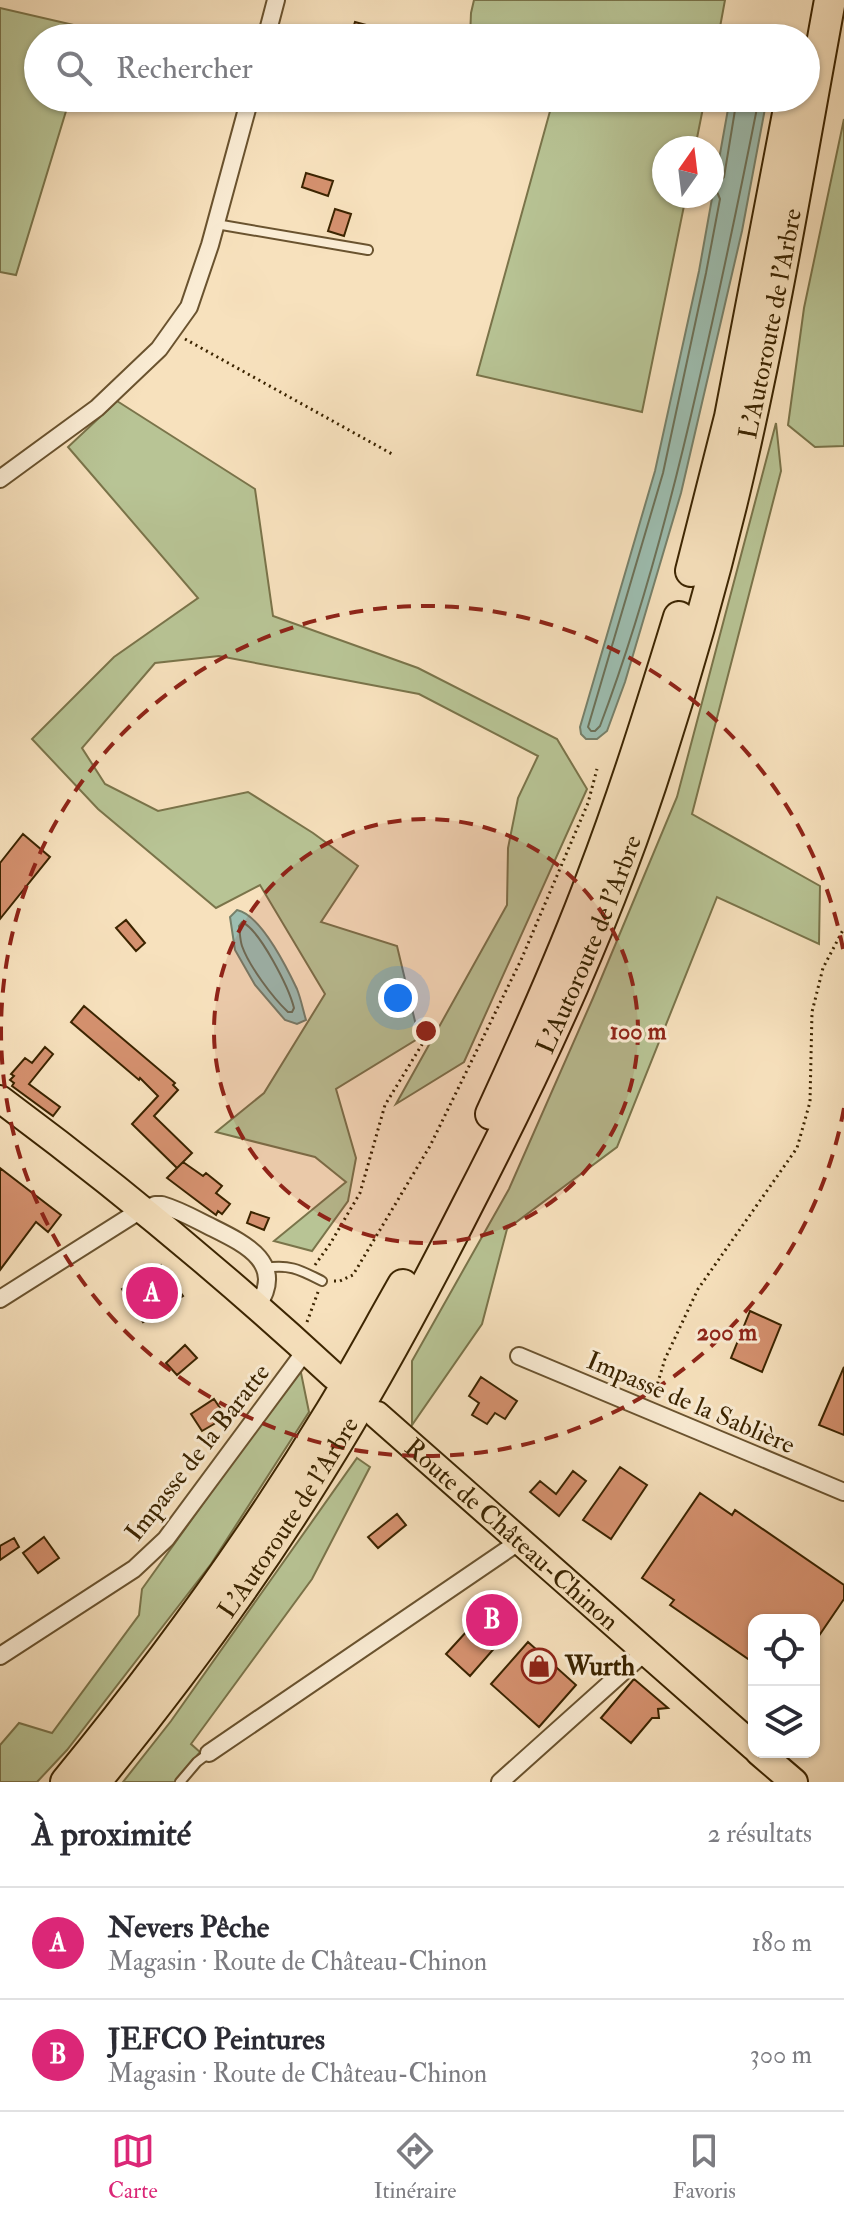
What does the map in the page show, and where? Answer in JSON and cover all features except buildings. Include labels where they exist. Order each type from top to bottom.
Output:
[{"type":"highway","points":[[805,24],[809,0]]},
{"type":"highway","name":"L'Autoroute de l'Arbre","points":[[820,55],[830,0]]},
{"type":"highway","name":"L'Autoroute de l'Arbre","points":[[66,1782],[194,1615],[282,1489],[331,1412],[417,1261],[477,1144],[544,996],[638,752],[683,603],[730,417],[788,112]]},
{"type":"highway","name":"L'Autoroute de l'Arbre","points":[[95,1782],[151,1712],[274,1541],[316,1478],[377,1375],[489,1165],[536,1068],[613,890],[660,757],[738,475],[773,311],[809,112]]},
{"type":"main road","points":[[1,1101],[143,1209],[334,1376]]},
{"type":"main road","name":"Route de Château-Chinon","points":[[377,1415],[748,1742]]},
{"type":"main road","points":[[766,1758],[794,1782]]},
{"type":"street","points":[[270,24],[276,0]]},
{"type":"street","points":[[0,479],[97,408],[159,349],[189,307],[216,224],[246,112]]},
{"type":"street","points":[[0,1299],[143,1209],[155,1205],[172,1208],[243,1243],[256,1254],[265,1268],[268,1284],[257,1307]]},
{"type":"street","name":"Impasse de la Baratte","points":[[0,1656],[134,1569],[166,1539],[302,1347]]},
{"type":"street","name":"Impasse de la Sablière","points":[[519,1356],[844,1492]]},
{"type":"street","points":[[209,1753],[520,1541]]},
{"type":"street","points":[[500,1782],[645,1652]]},
{"type":"lane","points":[[216,224],[368,250]]},
{"type":"lane","points":[[265,1268],[283,1265],[322,1281]]},
{"type":"lane","points":[[180,1782],[209,1753]]},
{"type":"path","points":[[172,331],[392,454]]},
{"type":"path","points":[[302,1347],[322,1281],[340,1281],[353,1275],[430,1146],[521,960],[588,803],[597,769]]},
{"type":"path","points":[[649,1410],[665,1359],[698,1289],[797,1148],[810,1102],[812,1012],[823,968],[844,928]]},
{"type":"path","points":[[308,1275],[360,1193],[385,1105],[429,1033]]},
{"type":"green space","points":[[474,0],[725,0],[721,24],[471,24]]},
{"type":"green space","points":[[0,8],[69,24],[24,24],[24,112],[66,112],[16,275],[0,272]]},
{"type":"green space","points":[[550,112],[702,112],[697,136],[652,136],[652,208],[684,208],[642,412],[477,375]]},
{"type":"green space","points":[[844,119],[844,446],[815,447],[788,425],[804,308]]},
{"type":"green space","points":[[117,401],[255,489],[273,616],[418,668],[557,739],[587,789],[464,1062],[396,1104],[507,905],[508,848],[518,798],[538,756],[419,694],[219,656],[155,663],[82,748],[105,784],[158,811],[248,792],[358,866],[321,922],[397,946],[419,1038],[336,1089],[356,1158],[348,1201],[312,1251],[274,1241],[346,1182],[315,1157],[216,1132],[264,1093],[325,994],[260,885],[216,908],[98,809],[32,739],[114,657],[198,598],[68,447]]},
{"type":"green space","points":[[776,423],[781,471],[692,814],[820,886],[819,944],[717,897],[617,1147],[507,1229],[482,1324],[412,1425],[412,1361],[509,1189],[677,797]]},
{"type":"green space","points":[[300,1368],[309,1412],[211,1564],[67,1750],[37,1782],[0,1782],[0,1745],[19,1723],[52,1733],[139,1615],[142,1589]]},
{"type":"green space","points":[[357,1458],[370,1467],[312,1579],[191,1744],[200,1752],[175,1782],[123,1782],[171,1721]]},
{"type":"water","points":[[727,112],[764,112],[742,231],[681,493],[625,682],[607,731],[597,739],[586,739],[580,727],[655,471],[710,208],[724,208],[723,136]]},
{"type":"water","points":[[237,910],[255,922],[272,944],[297,989],[306,1020],[297,1024],[285,1020],[255,985],[235,950],[230,917]]},
{"type":"place","name":"Nevers Pêche","points":[[152,1293]]},
{"type":"place","name":"JEFCO Peintures","points":[[492,1620]]},
{"type":"place","name":"Wurth","points":[[539,1666]]}]
